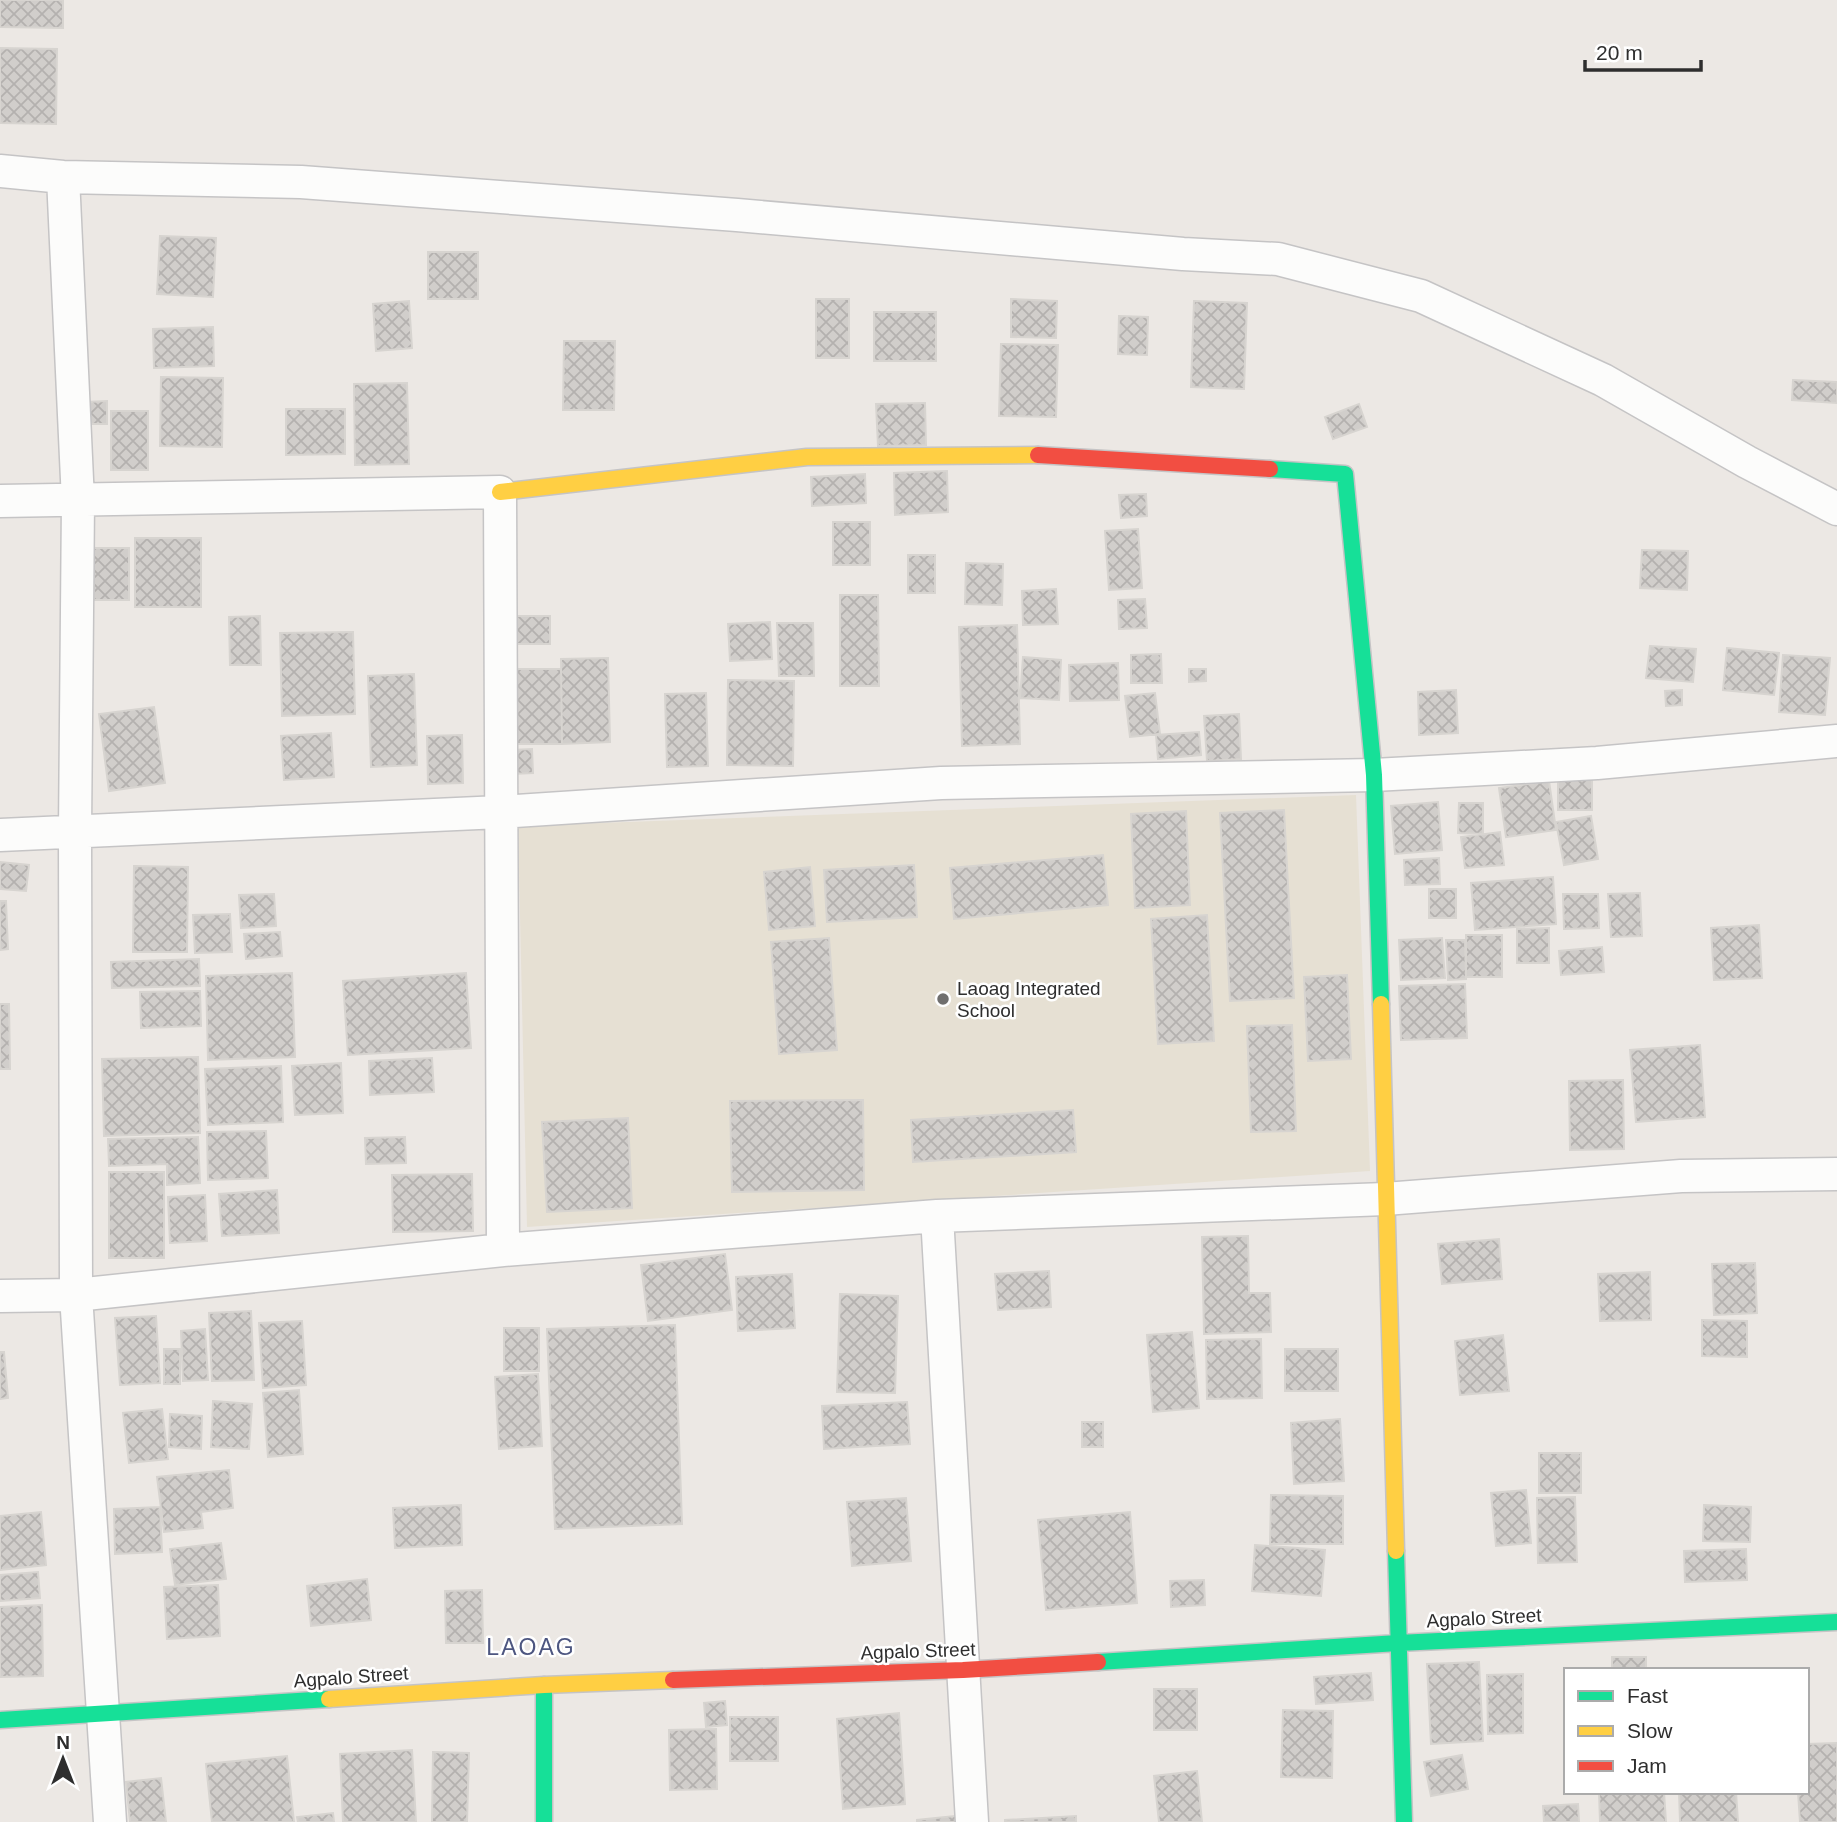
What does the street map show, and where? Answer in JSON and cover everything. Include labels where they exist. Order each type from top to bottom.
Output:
[{"type":"street","points":[[0,171],[64,177],[301,182],[737,215],[1182,254],[1278,259],[1421,296],[1603,380],[1747,462],[1837,509]]},
{"type":"street","points":[[64,177],[78,500],[75,831],[76,1295],[110,1822]]},
{"type":"street","points":[[0,501],[500,492],[807,457],[1045,455],[1345,474],[1374,775],[1404,1822]]},
{"type":"street","points":[[500,492],[503,1250]]},
{"type":"street","points":[[0,835],[500,812],[941,783],[1374,775],[1597,763],[1837,741]]},
{"type":"street","points":[[0,1296],[76,1295],[503,1250],[937,1216],[1385,1199],[1681,1176],[1837,1174]]},
{"type":"street","points":[[937,1216],[972,1822]]},
{"type":"street","name":"Agpalo Street","points":[[0,1720],[544,1685],[963,1670],[1398,1643],[1837,1622]]},
{"type":"street","points":[[544,1685],[544,1822]]},
{"type":"shaded area","name":"Laoag Integrated School","points":[[1356,795],[1370,1171],[527,1227],[518,826]]},
{"type":"building","points":[[0,0],[63,0],[63,28],[0,27]]},
{"type":"building","points":[[0,48],[57,49],[56,124],[0,123]]},
{"type":"building","points":[[160,236],[216,238],[213,297],[157,294]]},
{"type":"building","points":[[428,252],[478,252],[478,299],[428,299]]},
{"type":"building","points":[[816,299],[849,299],[849,358],[816,358]]},
{"type":"building","points":[[1011,299],[1057,301],[1056,338],[1011,337]]},
{"type":"building","points":[[409,301],[412,348],[376,351],[373,304]]},
{"type":"building","points":[[1194,301],[1247,303],[1244,389],[1191,387]]},
{"type":"building","points":[[874,312],[936,312],[936,361],[874,361]]},
{"type":"building","points":[[1119,316],[1148,317],[1147,355],[1118,354]]},
{"type":"building","points":[[213,327],[214,366],[154,368],[153,329]]},
{"type":"building","points":[[564,341],[615,341],[614,410],[563,410]]},
{"type":"building","points":[[1001,344],[1058,345],[1056,417],[999,416]]},
{"type":"building","points":[[161,377],[223,378],[222,447],[160,446]]},
{"type":"building","points":[[1793,380],[1837,382],[1837,403],[1792,400]]},
{"type":"building","points":[[407,383],[409,464],[355,465],[354,384]]},
{"type":"building","points":[[107,401],[107,424],[86,424],[86,402]]},
{"type":"building","points":[[925,403],[926,445],[878,446],[876,404]]},
{"type":"building","points":[[1359,404],[1367,427],[1333,439],[1325,417]]},
{"type":"building","points":[[286,409],[345,409],[345,454],[286,455]]},
{"type":"building","points":[[111,411],[148,411],[148,470],[111,470]]},
{"type":"building","points":[[947,471],[948,512],[895,515],[894,473]]},
{"type":"building","points":[[865,474],[866,503],[812,506],[811,477]]},
{"type":"building","points":[[1146,494],[1147,516],[1121,518],[1119,495]]},
{"type":"building","points":[[833,522],[870,522],[870,565],[833,565]]},
{"type":"building","points":[[1138,529],[1142,588],[1109,590],[1105,531]]},
{"type":"building","points":[[135,538],[201,538],[201,607],[135,607]]},
{"type":"building","points":[[94,548],[129,548],[129,600],[94,600]]},
{"type":"building","points":[[1642,550],[1688,551],[1687,590],[1640,588]]},
{"type":"building","points":[[908,555],[935,555],[935,593],[908,593]]},
{"type":"building","points":[[966,563],[1003,564],[1002,605],[965,604]]},
{"type":"building","points":[[1056,589],[1058,624],[1023,625],[1022,591]]},
{"type":"building","points":[[840,595],[878,595],[879,686],[840,686]]},
{"type":"building","points":[[1145,599],[1147,628],[1119,629],[1118,600]]},
{"type":"building","points":[[260,616],[261,665],[230,665],[229,617]]},
{"type":"building","points":[[512,616],[550,616],[550,644],[512,644]]},
{"type":"building","points":[[770,622],[772,659],[730,661],[728,624]]},
{"type":"building","points":[[777,623],[813,623],[814,676],[779,676]]},
{"type":"building","points":[[1017,625],[1020,744],[962,746],[959,627]]},
{"type":"building","points":[[353,632],[355,714],[282,716],[280,633]]},
{"type":"building","points":[[1650,646],[1696,649],[1693,682],[1646,678]]},
{"type":"building","points":[[1727,648],[1779,653],[1774,695],[1723,690]]},
{"type":"building","points":[[1161,654],[1162,683],[1131,683],[1131,655]]},
{"type":"building","points":[[1783,655],[1830,658],[1825,715],[1779,712]]},
{"type":"building","points":[[1023,657],[1061,660],[1059,700],[1020,698]]},
{"type":"building","points":[[608,658],[610,742],[562,744],[561,659]]},
{"type":"building","points":[[1118,663],[1119,700],[1070,701],[1069,665]]},
{"type":"building","points":[[511,669],[561,669],[562,744],[513,744]]},
{"type":"building","points":[[1189,669],[1206,669],[1206,681],[1189,682]]},
{"type":"building","points":[[414,674],[417,765],[371,767],[368,676]]},
{"type":"building","points":[[728,680],[794,681],[793,766],[727,765]]},
{"type":"building","points":[[1456,690],[1458,733],[1419,735],[1418,692]]},
{"type":"building","points":[[1682,690],[1682,705],[1666,706],[1665,691]]},
{"type":"building","points":[[706,693],[708,766],[667,767],[665,694]]},
{"type":"building","points":[[1155,693],[1160,734],[1130,737],[1125,696]]},
{"type":"building","points":[[154,707],[165,783],[109,791],[99,714]]},
{"type":"building","points":[[1239,714],[1241,759],[1207,761],[1204,716]]},
{"type":"building","points":[[1199,732],[1201,755],[1158,759],[1156,735]]},
{"type":"building","points":[[331,733],[334,777],[284,780],[281,736]]},
{"type":"building","points":[[462,735],[463,783],[428,784],[427,736]]},
{"type":"building","points":[[532,749],[533,773],[512,774],[511,750]]},
{"type":"building","points":[[1558,779],[1592,779],[1592,810],[1558,810]]},
{"type":"building","points":[[1549,781],[1556,830],[1506,837],[1499,788]]},
{"type":"building","points":[[1438,802],[1442,850],[1395,854],[1391,806]]},
{"type":"building","points":[[1459,803],[1483,803],[1483,834],[1458,833]]},
{"type":"building","points":[[1284,810],[1294,998],[1230,1001],[1220,813]]},
{"type":"building","points":[[1186,811],[1190,905],[1135,908],[1131,814]]},
{"type":"building","points":[[1591,816],[1598,859],[1564,865],[1556,822]]},
{"type":"building","points":[[1500,832],[1504,865],[1465,868],[1461,837]]},
{"type":"building","points":[[1103,855],[1108,905],[954,919],[950,868]]},
{"type":"building","points":[[1439,858],[1440,884],[1405,885],[1404,860]]},
{"type":"building","points":[[0,862],[29,865],[26,891],[0,889]]},
{"type":"building","points":[[914,865],[917,917],[827,922],[824,870]]},
{"type":"building","points":[[134,866],[188,867],[187,952],[133,952]]},
{"type":"building","points":[[810,867],[815,926],[769,930],[764,872]]},
{"type":"building","points":[[1553,877],[1556,924],[1475,930],[1471,883]]},
{"type":"building","points":[[1429,889],[1456,889],[1456,918],[1429,918]]},
{"type":"building","points":[[1640,893],[1642,936],[1611,937],[1608,894]]},
{"type":"building","points":[[274,894],[276,926],[241,928],[239,895]]},
{"type":"building","points":[[1563,894],[1598,894],[1599,928],[1564,929]]},
{"type":"building","points":[[0,901],[6,901],[8,949],[0,950]]},
{"type":"building","points":[[230,914],[232,952],[195,953],[193,915]]},
{"type":"building","points":[[1207,915],[1214,1041],[1158,1044],[1151,919]]},
{"type":"building","points":[[1759,925],[1762,978],[1714,980],[1711,928]]},
{"type":"building","points":[[1549,928],[1549,963],[1517,963],[1517,929]]},
{"type":"building","points":[[280,932],[282,956],[246,959],[244,934]]},
{"type":"building","points":[[1466,935],[1502,935],[1502,977],[1466,977]]},
{"type":"building","points":[[829,938],[837,1050],[779,1054],[771,942]]},
{"type":"building","points":[[1442,938],[1445,978],[1401,980],[1399,940]]},
{"type":"building","points":[[1446,940],[1465,940],[1466,979],[1448,980]]},
{"type":"building","points":[[1602,947],[1604,972],[1561,975],[1559,951]]},
{"type":"building","points":[[199,959],[200,986],[112,988],[111,962]]},
{"type":"building","points":[[292,973],[295,1057],[208,1060],[206,976]]},
{"type":"building","points":[[466,973],[471,1048],[348,1055],[343,981]]},
{"type":"building","points":[[1347,975],[1351,1059],[1308,1061],[1304,977]]},
{"type":"building","points":[[1465,984],[1467,1038],[1401,1040],[1399,986]]},
{"type":"building","points":[[200,991],[201,1026],[141,1028],[140,992]]},
{"type":"building","points":[[0,1004],[9,1004],[10,1069],[0,1069]]},
{"type":"building","points":[[1292,1025],[1296,1131],[1251,1132],[1247,1026]]},
{"type":"building","points":[[1700,1045],[1705,1117],[1636,1122],[1630,1050]]},
{"type":"building","points":[[198,1057],[200,1133],[104,1136],[102,1059]]},
{"type":"building","points":[[432,1058],[434,1092],[370,1095],[369,1061]]},
{"type":"building","points":[[341,1063],[343,1113],[295,1115],[292,1066]]},
{"type":"building","points":[[281,1066],[283,1122],[208,1125],[205,1069]]},
{"type":"building","points":[[1623,1080],[1624,1149],[1570,1150],[1569,1081]]},
{"type":"building","points":[[863,1100],[864,1190],[732,1192],[730,1101]]},
{"type":"building","points":[[1073,1110],[1076,1152],[913,1162],[911,1120]]},
{"type":"building","points":[[628,1118],[632,1208],[547,1212],[542,1122]]},
{"type":"building","points":[[266,1131],[268,1178],[208,1180],[207,1132]]},
{"type":"building","points":[[198,1137],[200,1183],[167,1185],[167,1164],[109,1166],[108,1139]]},
{"type":"building","points":[[405,1137],[406,1163],[366,1164],[365,1138]]},
{"type":"building","points":[[109,1172],[164,1172],[164,1258],[109,1258]]},
{"type":"building","points":[[472,1174],[473,1231],[393,1232],[392,1175]]},
{"type":"building","points":[[277,1190],[279,1233],[222,1236],[219,1194]]},
{"type":"building","points":[[205,1195],[207,1241],[170,1243],[168,1197]]},
{"type":"building","points":[[1248,1236],[1249,1293],[1270,1293],[1271,1332],[1204,1334],[1202,1237]]},
{"type":"building","points":[[1499,1239],[1502,1279],[1442,1284],[1438,1244]]},
{"type":"building","points":[[725,1254],[732,1310],[648,1321],[641,1265]]},
{"type":"building","points":[[1755,1263],[1757,1313],[1714,1315],[1712,1264]]},
{"type":"building","points":[[1049,1271],[1051,1307],[998,1310],[995,1274]]},
{"type":"building","points":[[1650,1272],[1651,1320],[1600,1321],[1598,1274]]},
{"type":"building","points":[[792,1274],[795,1328],[738,1331],[736,1277]]},
{"type":"building","points":[[840,1294],[898,1296],[895,1393],[837,1392]]},
{"type":"building","points":[[251,1311],[254,1380],[212,1381],[209,1313]]},
{"type":"building","points":[[156,1316],[160,1383],[120,1385],[115,1318]]},
{"type":"building","points":[[1702,1320],[1747,1321],[1747,1357],[1702,1356]]},
{"type":"building","points":[[302,1321],[306,1385],[263,1388],[259,1323]]},
{"type":"building","points":[[675,1325],[682,1524],[555,1529],[547,1329]]},
{"type":"building","points":[[504,1328],[539,1328],[539,1371],[504,1371]]},
{"type":"building","points":[[205,1329],[208,1380],[183,1381],[181,1331]]},
{"type":"building","points":[[1192,1332],[1199,1408],[1153,1412],[1147,1335]]},
{"type":"building","points":[[1503,1335],[1509,1391],[1460,1395],[1455,1341]]},
{"type":"building","points":[[1261,1339],[1262,1398],[1207,1399],[1206,1340]]},
{"type":"building","points":[[164,1349],[180,1349],[180,1384],[164,1384]]},
{"type":"building","points":[[1285,1349],[1338,1349],[1338,1391],[1285,1391]]},
{"type":"building","points":[[0,1352],[4,1352],[8,1398],[0,1399]]},
{"type":"building","points":[[538,1374],[542,1446],[499,1449],[495,1377]]},
{"type":"building","points":[[299,1390],[303,1454],[268,1457],[263,1393]]},
{"type":"building","points":[[213,1401],[252,1404],[249,1449],[211,1447]]},
{"type":"building","points":[[907,1402],[910,1444],[824,1449],[822,1406]]},
{"type":"building","points":[[162,1409],[168,1459],[129,1463],[123,1413]]},
{"type":"building","points":[[170,1414],[202,1416],[201,1449],[169,1447]]},
{"type":"building","points":[[1340,1419],[1344,1481],[1294,1484],[1291,1423]]},
{"type":"building","points":[[1082,1422],[1103,1422],[1103,1447],[1082,1447]]},
{"type":"building","points":[[1539,1453],[1581,1453],[1581,1493],[1539,1493]]},
{"type":"building","points":[[229,1470],[233,1508],[201,1512],[203,1528],[164,1532],[157,1477]]},
{"type":"building","points":[[1526,1490],[1531,1543],[1496,1546],[1491,1493]]},
{"type":"building","points":[[1271,1495],[1343,1496],[1343,1544],[1270,1544]]},
{"type":"building","points":[[1575,1497],[1577,1562],[1538,1563],[1537,1498]]},
{"type":"building","points":[[906,1498],[911,1561],[852,1566],[847,1502]]},
{"type":"building","points":[[461,1505],[462,1545],[395,1548],[393,1508]]},
{"type":"building","points":[[1704,1505],[1751,1507],[1750,1542],[1703,1541]]},
{"type":"building","points":[[160,1507],[162,1552],[115,1554],[114,1509]]},
{"type":"building","points":[[41,1512],[46,1565],[0,1570],[0,1516]]},
{"type":"building","points":[[1130,1512],[1137,1603],[1046,1610],[1038,1520]]},
{"type":"building","points":[[221,1543],[226,1579],[175,1585],[170,1549]]},
{"type":"building","points":[[1255,1545],[1325,1550],[1321,1596],[1252,1591]]},
{"type":"building","points":[[1746,1549],[1747,1580],[1685,1582],[1684,1551]]},
{"type":"building","points":[[38,1572],[40,1598],[0,1601],[0,1575]]},
{"type":"building","points":[[367,1579],[371,1620],[311,1626],[307,1586]]},
{"type":"building","points":[[1204,1580],[1205,1605],[1171,1607],[1170,1581]]},
{"type":"building","points":[[218,1585],[220,1636],[167,1639],[164,1587]]},
{"type":"building","points":[[482,1590],[483,1643],[446,1643],[445,1591]]},
{"type":"building","points":[[42,1605],[43,1676],[0,1677],[0,1607]]},
{"type":"building","points":[[1612,1657],[1646,1657],[1646,1668],[1612,1668]]},
{"type":"building","points":[[1479,1662],[1483,1741],[1431,1744],[1427,1664]]},
{"type":"building","points":[[1371,1673],[1373,1700],[1316,1704],[1314,1677]]},
{"type":"building","points":[[1523,1674],[1523,1733],[1488,1734],[1487,1675]]},
{"type":"building","points":[[1154,1689],[1197,1689],[1197,1730],[1154,1730]]},
{"type":"building","points":[[725,1701],[727,1725],[706,1727],[704,1703]]},
{"type":"building","points":[[1283,1710],[1333,1711],[1332,1778],[1281,1777]]},
{"type":"building","points":[[899,1713],[905,1804],[843,1809],[837,1719]]},
{"type":"building","points":[[730,1717],[778,1717],[778,1761],[730,1761]]},
{"type":"building","points":[[716,1729],[717,1789],[670,1790],[669,1730]]},
{"type":"building","points":[[1837,1743],[1837,1822],[1800,1822],[1798,1794],[1809,1794],[1809,1744]]},
{"type":"building","points":[[412,1750],[416,1822],[343,1822],[340,1754]]},
{"type":"building","points":[[433,1752],[469,1753],[467,1822],[432,1822]]},
{"type":"building","points":[[1462,1755],[1468,1789],[1431,1796],[1424,1762]]},
{"type":"building","points":[[287,1756],[294,1822],[212,1822],[206,1764]]},
{"type":"building","points":[[1197,1771],[1202,1822],[1159,1822],[1154,1776]]},
{"type":"building","points":[[161,1778],[166,1822],[130,1822],[126,1782]]},
{"type":"building","points":[[1599,1794],[1664,1794],[1666,1822],[1600,1822]]},
{"type":"building","points":[[1679,1794],[1736,1794],[1738,1822],[1680,1822]]},
{"type":"building","points":[[1578,1804],[1579,1822],[1544,1822],[1543,1806]]},
{"type":"building","points":[[333,1813],[334,1822],[298,1822],[297,1817]]},
{"type":"building","points":[[964,1815],[964,1822],[917,1822],[917,1820]]},
{"type":"building","points":[[1076,1816],[1076,1822],[1005,1822],[1005,1820]]},
{"type":"traffic: fast","points":[[1270,469],[1345,474],[1374,775],[1381,1004]]},
{"type":"traffic: fast","points":[[1396,1551],[1404,1822]]},
{"type":"traffic: fast","points":[[1098,1662],[1398,1643],[1837,1622]]},
{"type":"traffic: fast","points":[[544,1685],[544,1822]]},
{"type":"traffic: fast","points":[[0,1720],[329,1699]]},
{"type":"traffic: slow","points":[[500,492],[807,457],[1038,455]]},
{"type":"traffic: slow","points":[[1381,1004],[1396,1551]]},
{"type":"traffic: slow","points":[[329,1699],[544,1685],[673,1680]]},
{"type":"traffic: jam","points":[[1038,455],[1270,469]]},
{"type":"traffic: jam","points":[[673,1680],[963,1670],[1098,1662]]},
{"type":"place","name":"Laoag Integrated School","points":[[943,999]]},
{"type":"district","name":"LAOAG","points":[[531,1647]]}]
